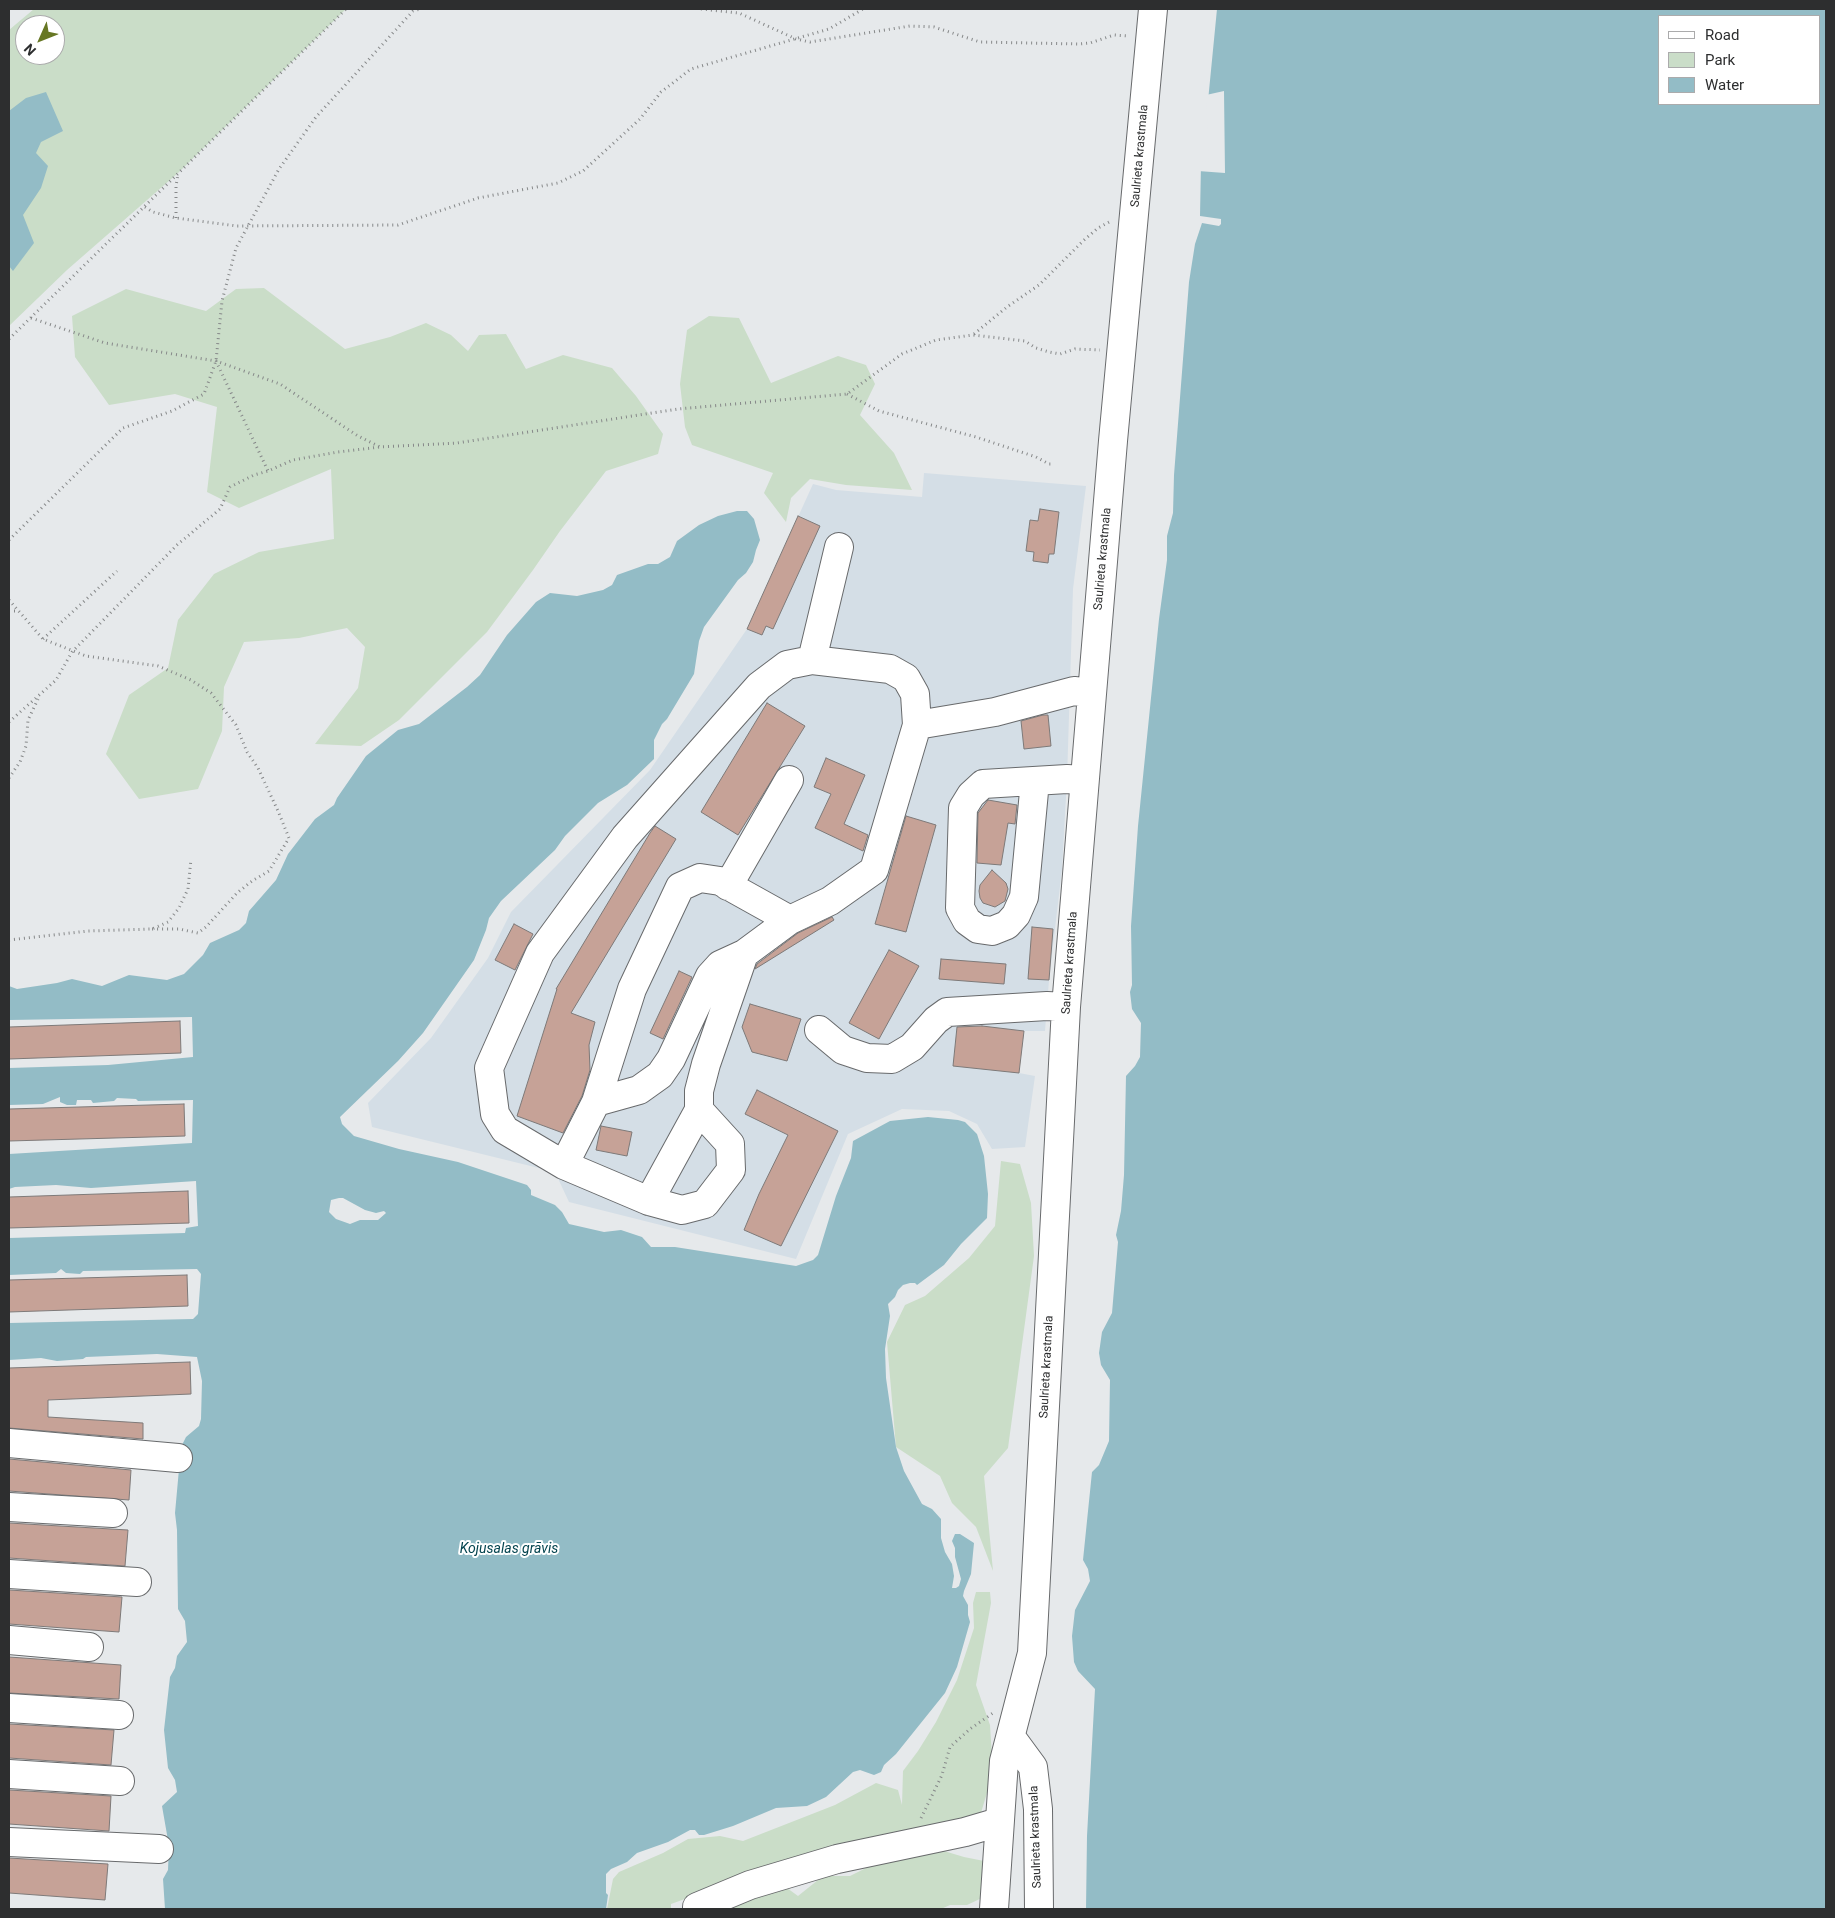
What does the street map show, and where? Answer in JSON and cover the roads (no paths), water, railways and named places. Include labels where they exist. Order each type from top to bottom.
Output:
[{"type":"street","name":"Saulrieta krastmala","points":[[1039,1909],[1038,1810],[1033,1767],[1011,1738],[1032,1653],[1066,1007],[1084,780],[1153,9]]},
{"type":"street","points":[[812,660],[839,548]]},
{"type":"street","points":[[596,1102],[639,1090],[660,1075],[671,1059],[710,976],[720,965],[744,954],[790,920],[830,901],[874,870],[917,726],[915,694],[906,678],[890,669],[812,660],[786,665],[759,686],[625,837],[540,953],[489,1068],[495,1114],[505,1130],[564,1165],[649,1201],[682,1210],[704,1204],[731,1170],[730,1144],[699,1110]]},
{"type":"street","points":[[917,726],[995,712],[1074,691],[1092,692]]},
{"type":"street","points":[[1035,781],[1024,897],[1016,915],[1007,925],[992,931],[978,929],[967,921],[960,908],[963,808],[970,795],[983,784],[1067,779],[1084,780]]},
{"type":"street","points":[[728,886],[789,780]]},
{"type":"street","points":[[564,1165],[596,1102],[632,989],[680,887],[700,878],[720,881],[790,920]]},
{"type":"street","points":[[649,1201],[699,1110],[699,1091],[706,1064],[744,954]]},
{"type":"street","points":[[818,1030],[843,1050],[867,1058],[892,1059],[912,1046],[936,1020],[947,1012],[1047,1006],[1066,1007]]},
{"type":"street","points":[[9,1443],[178,1458]]},
{"type":"street","points":[[9,1507],[114,1514]]},
{"type":"street","points":[[9,1574],[136,1582]]},
{"type":"street","points":[[9,1640],[89,1647]]},
{"type":"street","points":[[9,1708],[119,1715]]},
{"type":"street","points":[[994,1909],[1004,1761],[1011,1738]]},
{"type":"street","points":[[9,1774],[120,1781]]},
{"type":"street","points":[[696,1909],[750,1885],[837,1859],[999,1822]]},
{"type":"street","points":[[9,1842],[159,1849]]},
{"type":"water","points":[[1217,9],[1826,9],[1826,1909],[1086,1909],[1087,1836],[1095,1689],[1078,1671],[1074,1662],[1072,1636],[1075,1610],[1090,1581],[1088,1569],[1083,1560],[1092,1472],[1099,1465],[1109,1441],[1110,1380],[1101,1365],[1099,1353],[1102,1332],[1112,1313],[1118,1242],[1116,1235],[1121,1211],[1124,1175],[1126,1076],[1140,1057],[1141,1023],[1132,1009],[1130,992],[1132,985],[1131,926],[1138,826],[1159,619],[1167,560],[1167,536],[1173,513],[1174,475],[1189,282],[1195,244],[1202,223],[1219,226],[1221,224],[1221,219],[1200,216],[1201,164],[1211,164],[1208,101]]},
{"type":"water","points":[[46,92],[63,131],[41,142],[36,153],[48,166],[41,188],[23,215],[34,243],[13,271],[9,266],[9,111],[26,98]]},
{"type":"water","name":"Kojusalas grāvis","points":[[737,511],[747,511],[754,519],[760,540],[753,562],[746,573],[738,580],[704,627],[699,641],[694,674],[654,740],[654,759],[627,785],[598,803],[565,836],[555,850],[501,901],[489,918],[474,960],[423,1033],[398,1061],[340,1117],[342,1124],[354,1136],[399,1149],[458,1162],[527,1185],[531,1190],[531,1195],[555,1205],[569,1224],[604,1232],[621,1230],[642,1237],[651,1247],[675,1247],[796,1266],[813,1260],[818,1255],[836,1196],[851,1158],[853,1141],[890,1121],[928,1117],[965,1122],[977,1134],[984,1156],[988,1194],[987,1218],[961,1244],[944,1265],[917,1285],[910,1283],[903,1285],[898,1290],[895,1297],[888,1304],[890,1316],[885,1349],[886,1378],[896,1447],[904,1471],[922,1504],[932,1509],[941,1519],[941,1538],[945,1552],[952,1564],[954,1576],[952,1588],[959,1586],[961,1579],[952,1541],[955,1534],[960,1534],[974,1543],[971,1574],[963,1596],[968,1605],[970,1622],[957,1667],[945,1693],[896,1754],[884,1765],[881,1772],[874,1775],[860,1770],[853,1772],[826,1797],[807,1806],[776,1808],[733,1826],[704,1835],[699,1835],[695,1830],[690,1830],[668,1842],[637,1853],[627,1862],[611,1869],[606,1874],[606,1893],[608,1895],[606,1909],[165,1909],[163,1879],[168,1870],[169,1846],[162,1806],[177,1792],[175,1780],[168,1768],[164,1730],[170,1677],[175,1668],[177,1656],[187,1642],[185,1621],[178,1609],[175,1513],[181,1447],[186,1437],[199,1426],[201,1419],[202,1381],[197,1357],[157,1354],[86,1357],[83,1359],[57,1361],[41,1358],[9,1360],[9,1323],[193,1319],[198,1314],[201,1274],[197,1269],[83,1271],[80,1274],[66,1273],[61,1269],[56,1273],[9,1275],[9,1238],[185,1233],[186,1228],[198,1226],[196,1181],[91,1188],[56,1185],[9,1189],[9,1154],[192,1143],[193,1100],[138,1101],[136,1099],[117,1098],[114,1101],[93,1103],[91,1100],[77,1100],[76,1105],[67,1105],[60,1102],[60,1097],[43,1104],[9,1105],[9,1068],[108,1065],[193,1057],[192,1017],[9,1020],[9,986],[17,989],[72,979],[102,986],[129,975],[167,980],[184,974],[203,955],[210,943],[239,930],[246,923],[249,911],[276,880],[288,854],[315,819],[334,805],[366,756],[398,730],[419,724],[467,687],[480,675],[507,635],[536,602],[550,593],[577,596],[603,590],[612,585],[617,575],[648,564],[658,564],[670,557],[677,541],[699,525],[718,516]],"holes":[[[343,1198],[365,1210],[376,1213],[384,1211],[386,1213],[378,1220],[360,1220],[350,1224],[336,1219],[329,1212],[331,1200]]]}]
